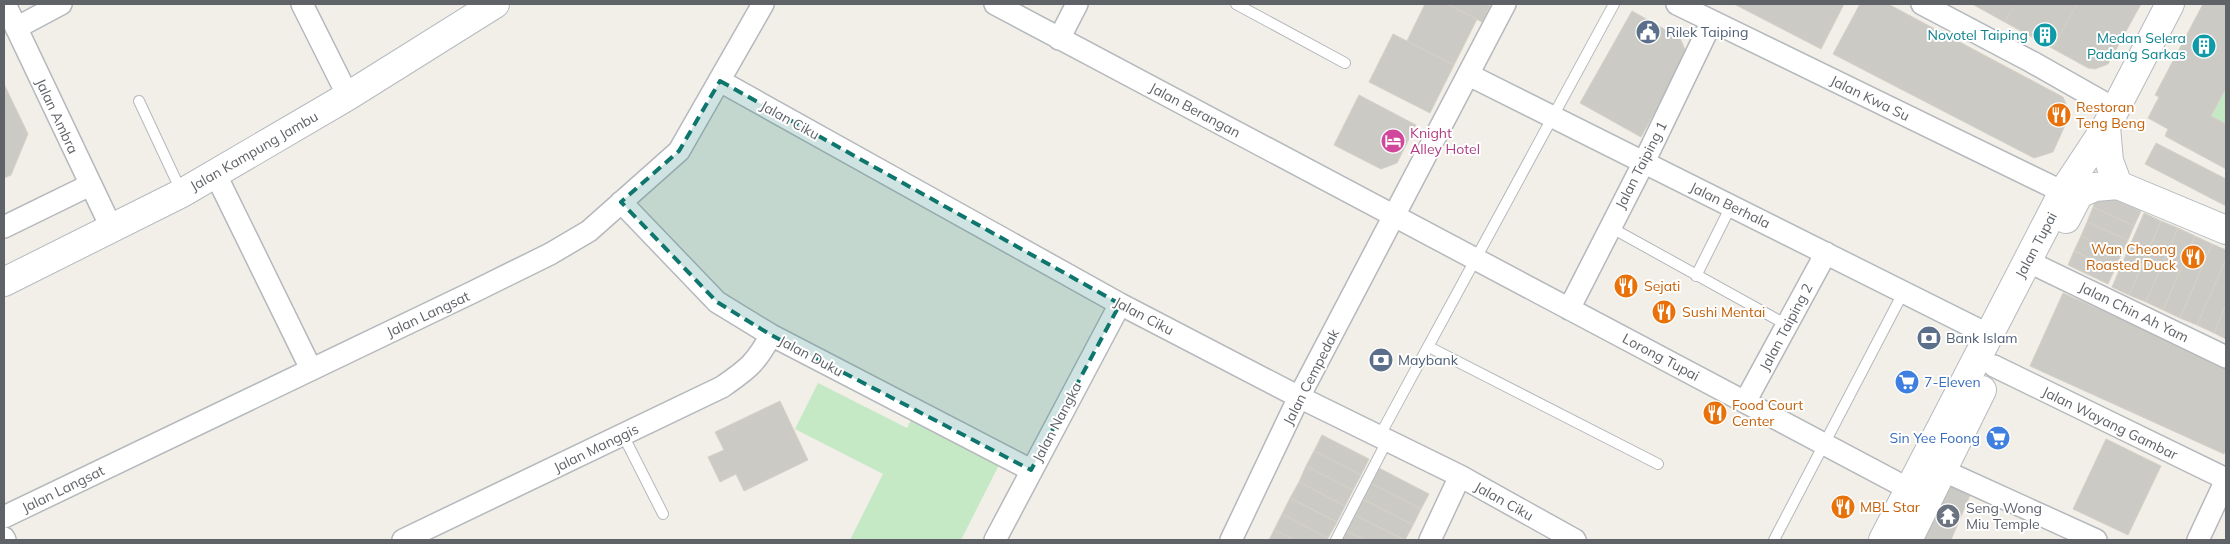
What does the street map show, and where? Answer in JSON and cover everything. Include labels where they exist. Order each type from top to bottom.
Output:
[{"type":"main road","name":"Jalan Kampung Jambu","points":[[4,282],[182,193],[348,96],[494,4]]},
{"type":"main road","name":"Jalan Tupai","points":[[1908,540],[1918,494],[1991,336],[2035,264],[2170,4]]},
{"type":"main road","points":[[2110,118],[2109,161],[2118,185]]},
{"type":"main road","points":[[2071,193],[2095,187],[2118,185],[2226,230]]},
{"type":"main road","name":"Jalan Tupai","points":[[1918,494],[1942,470],[1994,366],[2035,264]]},
{"type":"main road","points":[[1883,540],[1918,494]]},
{"type":"street","name":"Jalan Ambra","points":[[5,4],[111,227]]},
{"type":"street","points":[[16,28],[61,4]]},
{"type":"street","points":[[302,4],[348,96]]},
{"type":"street","name":"Jalan Langsat","points":[[4,517],[550,254],[589,231],[679,151],[763,4]]},
{"type":"street","name":"Jalan Berangan","points":[[995,4],[1395,216]]},
{"type":"street","points":[[1059,39],[1077,4]]},
{"type":"street","name":"Jalan Cempedak","points":[[1230,540],[1299,397],[1506,4]]},
{"type":"street","name":"Jalan Kwa Su","points":[[1677,4],[2071,193]]},
{"type":"street","points":[[1922,4],[2032,62],[2110,118]]},
{"type":"street","name":"Jalan Taiping 1","points":[[1569,309],[1644,162],[1712,21]]},
{"type":"street","name":"Jalan Berhala","points":[[1469,75],[1991,336]]},
{"type":"street","name":"Jalan Ciku","points":[[720,81],[1120,304],[1299,397],[1460,476],[1575,540]]},
{"type":"street","points":[[215,173],[311,369]]},
{"type":"street","points":[[4,227],[90,186]]},
{"type":"street","name":"Jalan Duku","points":[[621,202],[717,302],[771,335],[1031,470]]},
{"type":"street","name":"Lorong Tupai","points":[[1395,216],[1918,494]]},
{"type":"street","name":"Jalan Taiping 2","points":[[1745,402],[1826,253]]},
{"type":"street","name":"Jalan Chin Ah Yam","points":[[2035,264],[2226,357]]},
{"type":"street","name":"Jalan Nangka","points":[[995,540],[1120,304]]},
{"type":"street","name":"Jalan Manggis","points":[[403,540],[426,535],[623,434],[722,387],[748,369],[762,352],[771,335]]},
{"type":"street","name":"Jalan Wayang Gambar","points":[[1994,366],[2226,480]]},
{"type":"street","points":[[1942,470],[2096,540]]},
{"type":"street","points":[[1430,540],[1460,476]]},
{"type":"street","points":[[2198,540],[2226,480]]},
{"type":"lane","points":[[1236,4],[1345,63]]},
{"type":"lane","points":[[1336,540],[1428,347],[1614,4]]},
{"type":"lane","points":[[139,100],[182,193]]},
{"type":"lane","points":[[1696,276],[1731,206]]},
{"type":"lane","points":[[1610,227],[1787,325]]},
{"type":"lane","points":[[1774,540],[1904,291]]},
{"type":"lane","points":[[1428,347],[1658,464]]},
{"type":"lane","points":[[623,434],[663,514]]},
{"type":"highlighted area","points":[[720,81],[1120,304],[1031,470],[771,335],[717,302],[621,202],[679,151]]},
{"type":"green space","points":[[2226,88],[2226,124],[2211,116]]},
{"type":"green space","points":[[818,383],[907,428],[911,420],[999,465],[961,540],[850,540],[883,474],[795,429]]},
{"type":"building","points":[[1425,4],[1447,4],[1477,19],[1454,65],[1407,41]]},
{"type":"building","points":[[1447,4],[1485,4],[1490,6],[1482,22]]},
{"type":"building","points":[[1734,4],[1844,4],[1821,49]]},
{"type":"building","points":[[1860,4],[1888,4],[2063,97],[2070,114],[2053,152],[2034,158],[1833,54]]},
{"type":"building","points":[[1972,4],[2141,4],[2108,64],[2095,69],[2088,68]]},
{"type":"building","name":"Novotel Taiping","points":[[2012,4],[2077,4],[2053,48],[2005,22],[2014,5]]},
{"type":"building","name":"Medan Selera Padang Sarkas","points":[[2203,4],[2226,4],[2226,88],[2211,116],[2226,124],[2226,169],[2165,136],[2168,129],[2148,118],[2159,97],[2155,95]]},
{"type":"building","points":[[1632,11],[1680,38],[1687,54],[1641,137],[1580,103]]},
{"type":"building","points":[[1393,34],[1454,65],[1430,113],[1369,82]]},
{"type":"building","points":[[4,84],[28,134],[11,175],[4,178]]},
{"type":"building","points":[[1359,95],[1416,125],[1397,163],[1381,169],[1334,145]]},
{"type":"building","points":[[2156,143],[2226,179],[2226,206],[2145,164]]},
{"type":"building","points":[[2100,192],[2141,211],[2134,226],[2093,207]]},
{"type":"building","points":[[2093,207],[2134,226],[2128,240],[2087,222]]},
{"type":"building","points":[[2144,213],[2161,221],[2129,295],[2112,287]]},
{"type":"building","points":[[2161,221],[2178,228],[2146,302],[2129,295]]},
{"type":"building","points":[[2087,222],[2128,240],[2121,255],[2081,236]]},
{"type":"building","points":[[2178,228],[2195,236],[2163,310],[2146,302]]},
{"type":"building","points":[[2081,236],[2121,255],[2115,269],[2074,251]]},
{"type":"building","points":[[2195,236],[2212,244],[2180,318],[2163,310]]},
{"type":"building","points":[[2212,244],[2226,250],[2226,259],[2197,325],[2180,318]]},
{"type":"building","points":[[2074,251],[2115,269],[2108,284],[2068,265]]},
{"type":"building","points":[[2226,259],[2226,305],[2214,333],[2197,325]]},
{"type":"building","points":[[2063,293],[2226,366],[2226,449],[2224,454],[2030,366]]},
{"type":"building","points":[[2226,305],[2226,339],[2214,333]]},
{"type":"building","points":[[780,401],[808,460],[744,491],[736,474],[720,482],[708,457],[724,450],[715,432]]},
{"type":"building","points":[[1322,435],[1369,459],[1361,475],[1314,451]]},
{"type":"building","points":[[2106,439],[2161,466],[2128,535],[2073,509]]},
{"type":"building","points":[[1314,451],[1361,475],[1353,490],[1306,466]]},
{"type":"building","points":[[1306,466],[1353,490],[1345,506],[1299,482]]},
{"type":"building","points":[[1377,467],[1429,494],[1421,509],[1369,482]]},
{"type":"building","points":[[1299,482],[1345,506],[1337,522],[1290,498]]},
{"type":"building","points":[[1369,482],[1421,509],[1413,525],[1361,498]]},
{"type":"building","name":"Seng Wong Miu Temple","points":[[1950,483],[1971,493],[1951,540],[1923,540]]},
{"type":"building","points":[[1290,498],[1337,522],[1328,538],[1282,514]]},
{"type":"building","points":[[1361,498],[1413,525],[1405,540],[1353,514]]},
{"type":"building","points":[[1282,514],[1328,538],[1327,540],[1295,540],[1274,530]]},
{"type":"building","points":[[1353,514],[1404,540],[1365,540],[1345,530]]},
{"type":"building","points":[[1274,530],[1295,540],[1269,540]]},
{"type":"building","points":[[1345,530],[1365,540],[1340,540]]},
{"type":"place","name":"Rilek Taiping","points":[[1648,32]]},
{"type":"place","name":"Novotel Taiping","points":[[2045,35]]},
{"type":"place","name":"Medan Selera Padang Sarkas","points":[[2204,46]]},
{"type":"place","name":"Restoran Teng Beng","points":[[2059,115]]},
{"type":"place","name":"Knight Alley Hotel","points":[[1393,141]]},
{"type":"place","name":"Wan Cheong Roasted Duck","points":[[2193,257]]},
{"type":"place","name":"Sejati","points":[[1626,286]]},
{"type":"place","name":"Sushi Mentai","points":[[1664,312]]},
{"type":"place","name":"Bank Islam","points":[[1929,338]]},
{"type":"place","name":"Maybank","points":[[1381,360]]},
{"type":"place","name":"7-Eleven","points":[[1907,382]]},
{"type":"place","name":"Food Court Center","points":[[1715,413]]},
{"type":"place","name":"Sin Yee Foong","points":[[1998,438]]},
{"type":"place","name":"MBL Star","points":[[1843,507]]},
{"type":"place","name":"Seng Wong Miu Temple","points":[[1948,516]]}]
